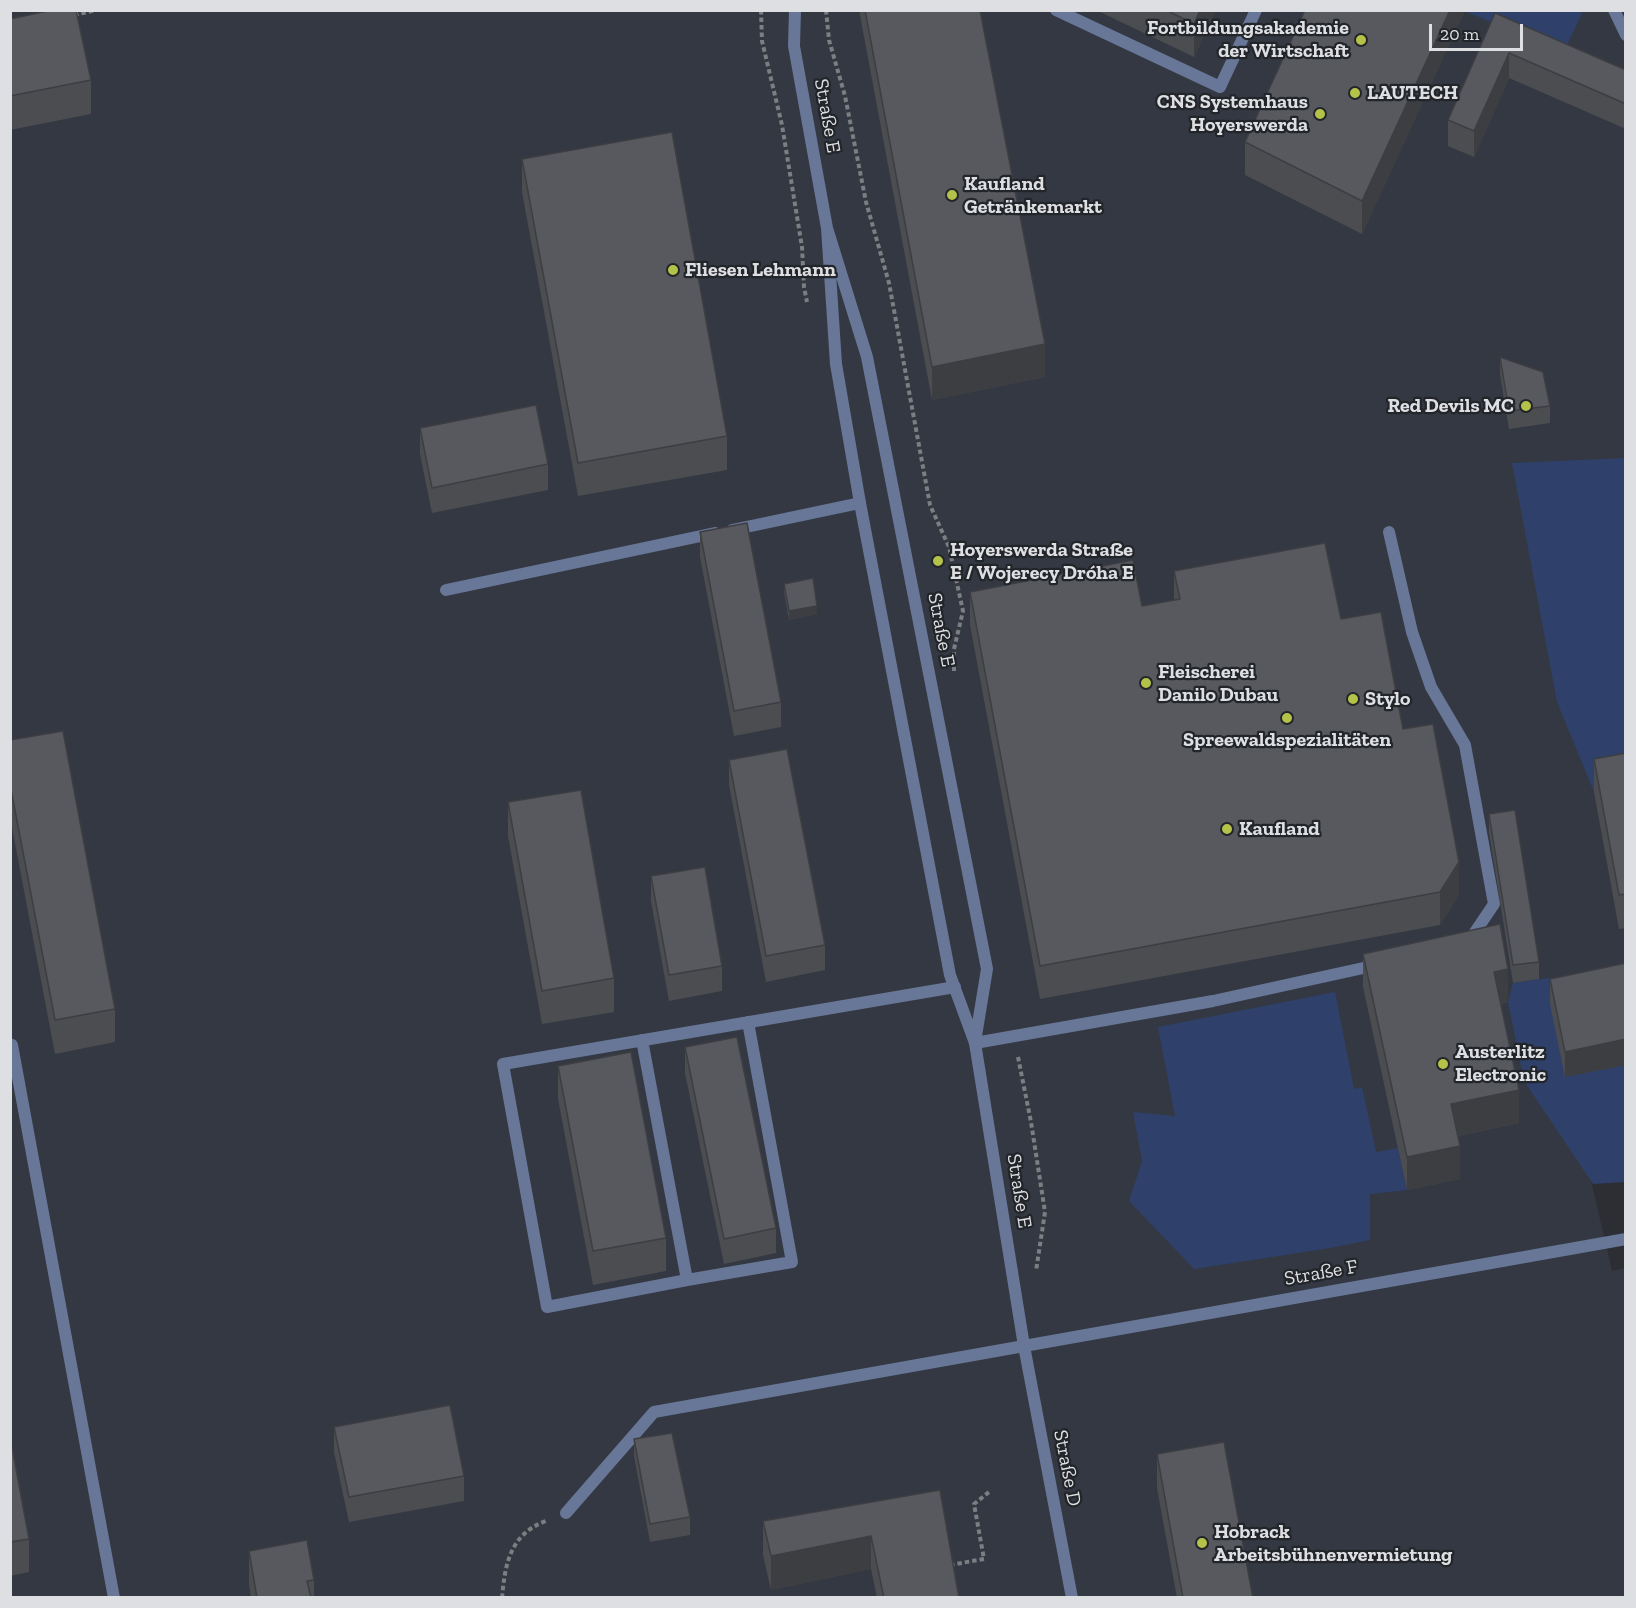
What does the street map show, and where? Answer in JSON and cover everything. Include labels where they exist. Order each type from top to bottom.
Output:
[{"type":"street","name":"Straße E","points":[[795,10],[794,46],[828,228],[867,357],[987,969],[975,1043]]},
{"type":"street","points":[[1056,10],[1220,87],[1256,10]]},
{"type":"street","points":[[1614,10],[1626,35]]},
{"type":"street","name":"Straße E","points":[[828,228],[836,364],[860,503],[948,964],[975,1043],[1024,1346]]},
{"type":"street","points":[[446,590],[860,503]]},
{"type":"street","points":[[1389,532],[1412,632],[1431,687],[1465,745],[1494,904],[1466,945],[1455,948]]},
{"type":"street","points":[[975,1043],[1213,1002],[1386,963]]},
{"type":"street","points":[[748,1022],[792,1262],[547,1307],[503,1064],[642,1040],[748,1022],[955,987]]},
{"type":"street","points":[[642,1040],[687,1280]]},
{"type":"street","points":[[12,1045],[114,1598]]},
{"type":"street","name":"Straße F","points":[[566,1513],[654,1412],[1626,1239]]},
{"type":"street","name":"Straße D","points":[[1024,1346],[1072,1598]]},
{"type":"path","points":[[73,15],[97,10]]},
{"type":"path","points":[[761,10],[762,42],[783,125],[802,247],[804,287],[808,309]]},
{"type":"path","points":[[947,1565],[984,1558],[974,1504],[989,1492]]},
{"type":"path","points":[[502,1598],[505,1568],[516,1541],[537,1524],[566,1513]]},
{"type":"shaded area","points":[[1464,10],[1563,52],[1583,11],[1625,11],[1625,1073],[1569,1085],[1612,1271],[1625,1268],[1625,1597],[11,1598],[11,11]]},
{"type":"shaded area","points":[[1464,11],[1583,11],[1564,52]]},
{"type":"shaded area","points":[[1625,458],[1625,787],[1594,792],[1557,702],[1512,463]]},
{"type":"shaded area","points":[[1556,977],[1579,999],[1625,989],[1625,1182],[1593,1184],[1524,1081],[1508,1002],[1513,983]]},
{"type":"shaded area","points":[[1335,992],[1354,1089],[1362,1087],[1376,1152],[1398,1148],[1407,1190],[1370,1194],[1370,1240],[1194,1269],[1129,1201],[1142,1161],[1133,1112],[1175,1116],[1158,1027]]},
{"type":"building","points":[[52,10],[76,10],[91,80],[10,96],[10,19]]},
{"type":"building","name":"Kaufland Getränkemarkt","points":[[865,10],[980,10],[1045,344],[932,367]]},
{"type":"building","points":[[1166,10],[1200,10],[1194,24]]},
{"type":"building","name":"LAUTECH","points":[[1305,10],[1450,10],[1362,201],[1245,142]]},
{"type":"building","points":[[1495,13],[1626,70],[1626,104],[1509,53],[1474,131],[1448,120]]},
{"type":"building","points":[[672,132],[727,436],[578,463],[522,159]]},
{"type":"building","points":[[1500,357],[1543,372],[1550,406],[1509,411]]},
{"type":"building","points":[[536,405],[548,464],[432,488],[420,428]]},
{"type":"building","points":[[747,523],[781,702],[734,711],[700,532]]},
{"type":"building","name":"Kaufland","points":[[1325,543],[1341,619],[1381,612],[1403,729],[1433,724],[1459,862],[1440,892],[1040,966],[970,592],[1133,560],[1142,606],[1180,599],[1174,571]]},
{"type":"building","points":[[813,578],[817,606],[789,611],[784,584]]},
{"type":"building","points":[[63,731],[115,1009],[55,1020],[10,784],[10,740]]},
{"type":"building","points":[[787,749],[825,945],[766,956],[729,760]]},
{"type":"building","points":[[1626,753],[1626,894],[1619,895],[1594,759]]},
{"type":"building","points":[[581,790],[614,978],[542,991],[508,802]]},
{"type":"building","points":[[1515,810],[1539,962],[1513,965],[1489,814]]},
{"type":"building","points":[[705,867],[722,966],[669,975],[651,876]]},
{"type":"building","name":"Austerlitz Electronic","points":[[1500,924],[1508,969],[1494,972],[1519,1090],[1451,1104],[1460,1146],[1407,1157],[1363,954]]},
{"type":"building","points":[[1626,963],[1626,1039],[1565,1052],[1550,979]]},
{"type":"building","points":[[737,1037],[776,1228],[724,1239],[685,1047]]},
{"type":"building","points":[[631,1052],[666,1238],[593,1251],[558,1066]]},
{"type":"building","points":[[450,1405],[464,1476],[349,1497],[334,1427]]},
{"type":"building","points":[[672,1433],[690,1517],[650,1524],[634,1439]]},
{"type":"building","points":[[10,1436],[29,1539],[10,1542]]},
{"type":"building","name":"Hobrack Arbeitsbühnenvermietung","points":[[1224,1442],[1253,1598],[1183,1598],[1157,1454]]},
{"type":"building","points":[[940,1490],[959,1598],[884,1598],[871,1536],[771,1556],[763,1521]]},
{"type":"building","points":[[307,1540],[314,1580],[307,1581],[311,1598],[257,1598],[249,1551]]},
{"type":"place","name":"Fortbildungsakademie der Wirtschaft","points":[[1361,40]]},
{"type":"place","name":"LAUTECH","points":[[1355,93]]},
{"type":"place","name":"CNS Systemhaus Hoyerswerda","points":[[1320,114]]},
{"type":"place","name":"Kaufland Getränkemarkt","points":[[952,195]]},
{"type":"place","name":"Fliesen Lehmann","points":[[673,270]]},
{"type":"place","name":"Red Devils MC","points":[[1526,406]]},
{"type":"place","name":"Hoyerswerda Straße E / Wojerecy Dróha E","points":[[938,561]]},
{"type":"place","name":"Fleischerei Danilo Dubau","points":[[1146,683]]},
{"type":"place","name":"Stylo","points":[[1353,699]]},
{"type":"place","name":"Spreewaldspezialitäten","points":[[1287,718]]},
{"type":"place","name":"Kaufland","points":[[1227,829]]},
{"type":"place","name":"Austerlitz Electronic","points":[[1443,1064]]},
{"type":"place","name":"Hobrack Arbeitsbühnenvermietung","points":[[1202,1543]]}]
